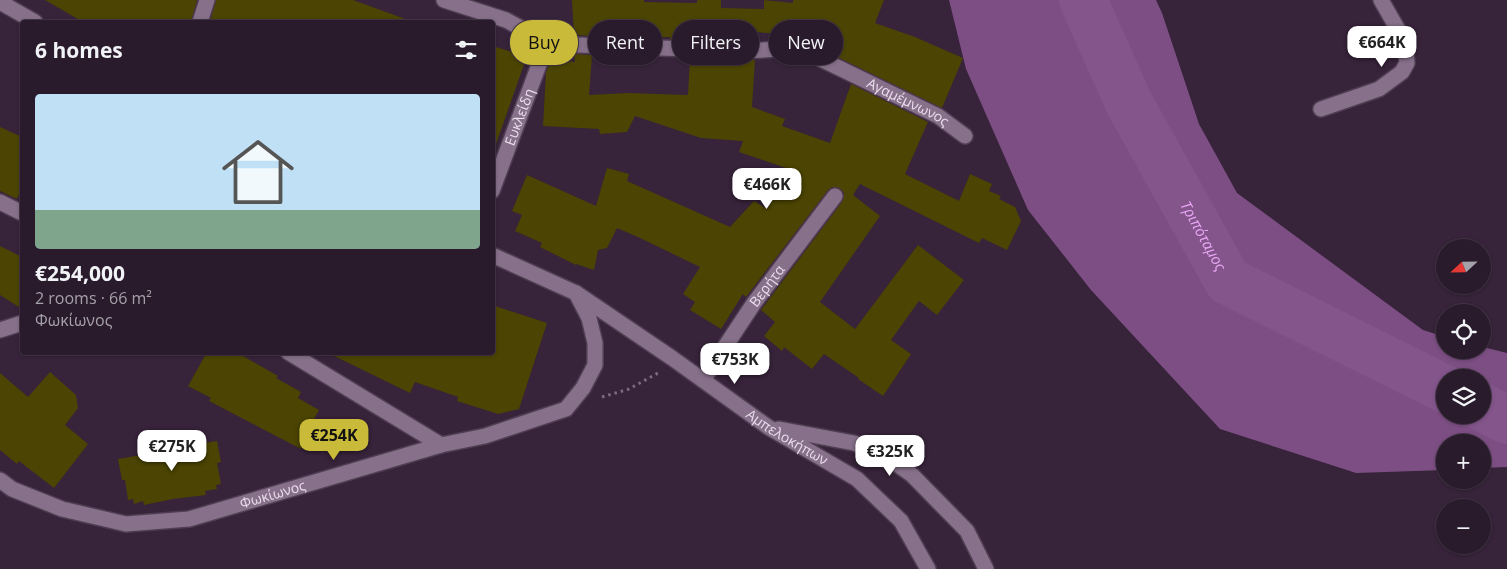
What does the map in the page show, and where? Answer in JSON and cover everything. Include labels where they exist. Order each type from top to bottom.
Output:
[{"type":"street","points":[[201,20],[207,0]]},
{"type":"street","name":"Αγαμέμνωνος","points":[[444,0],[510,22]]},
{"type":"street","points":[[1322,109],[1379,89],[1402,72],[1406,63],[1405,42],[1381,0]]},
{"type":"street","points":[[0,2],[32,20]]},
{"type":"street","name":"Αγαμέμνωνος","points":[[578,45],[744,51],[798,48],[938,116],[965,136]]},
{"type":"street","name":"Ευκλείδη","points":[[495,183],[539,65]]},
{"type":"street","name":"Βερήτα","points":[[703,380],[754,303],[835,196]]},
{"type":"street","points":[[0,202],[20,212]]},
{"type":"street","name":"Αμπελοκήπων","points":[[495,256],[576,293],[672,358],[768,427],[857,479],[901,522],[928,569]]},
{"type":"street","points":[[566,409],[583,388],[595,365],[595,343],[589,318],[576,293]]},
{"type":"street","points":[[0,330],[20,324]]},
{"type":"street","points":[[293,355],[441,446]]},
{"type":"street","name":"Φωκίωνος","points":[[0,480],[12,489],[62,509],[126,524],[189,519],[441,446],[485,436],[566,409]]},
{"type":"street","points":[[768,427],[854,444],[884,455],[912,475],[967,531],[986,569]]},
{"type":"path","points":[[566,409],[629,390],[657,374],[672,358]]},
{"type":"shaded area","points":[[949,0],[1156,0],[1199,124],[1237,193],[1423,330],[1436,334],[1436,359],[1491,359],[1491,349],[1507,353],[1507,467],[1491,468],[1491,434],[1436,434],[1436,470],[1356,473],[1220,429],[1091,290],[1028,210],[966,69]]},
{"type":"building","points":[[45,0],[197,0],[192,20],[80,20]]},
{"type":"building","points":[[216,0],[353,0],[408,20],[211,20]]},
{"type":"building","points":[[572,0],[644,0],[644,2],[697,3],[697,0],[721,0],[721,8],[764,9],[764,0],[793,3],[793,0],[884,0],[875,23],[915,37],[963,58],[942,108],[843,60],[843,20],[769,20],[769,33],[759,32],[759,20],[672,20],[672,39],[670,37],[662,37],[662,20],[588,20],[588,36],[578,35],[578,20],[573,20]]},
{"type":"building","points":[[495,47],[510,51],[510,65],[524,65],[495,147]]},
{"type":"building","points":[[578,54],[588,55],[588,65],[591,65],[589,95],[628,93],[688,95],[690,65],[755,65],[752,107],[785,119],[782,126],[830,143],[851,84],[928,122],[905,174],[959,201],[970,174],[992,184],[989,191],[1001,196],[999,199],[1015,207],[1021,221],[1007,250],[982,238],[979,243],[860,184],[853,195],[880,216],[820,302],[855,329],[918,245],[964,280],[937,315],[919,301],[891,340],[911,354],[883,396],[824,354],[812,369],[784,347],[782,351],[764,336],[775,322],[761,310],[842,202],[844,193],[840,188],[832,187],[828,190],[746,297],[743,294],[721,329],[690,310],[695,302],[683,294],[700,267],[640,238],[617,228],[607,248],[598,250],[594,270],[576,265],[540,247],[542,243],[515,231],[522,215],[512,211],[527,175],[596,206],[607,168],[629,174],[627,181],[730,227],[754,201],[767,209],[792,170],[739,152],[743,141],[701,138],[635,116],[627,132],[600,134],[599,129],[543,126],[546,72],[549,65],[578,65]]},
{"type":"building","points":[[0,127],[20,136],[20,192],[17,199],[0,191]]},
{"type":"building","points":[[0,246],[20,256],[20,308],[0,295]]},
{"type":"building","points":[[495,306],[547,323],[519,409],[498,414],[457,401],[458,397],[415,382],[410,393],[332,355],[495,355]]},
{"type":"building","points":[[205,355],[241,355],[301,392],[298,398],[319,410],[308,430],[309,435],[301,449],[209,401],[211,398],[188,386]]},
{"type":"building","points":[[50,372],[76,395],[78,408],[65,425],[88,444],[54,488],[19,461],[17,464],[0,450],[0,373],[28,397]]},
{"type":"building","points":[[189,438],[191,445],[217,441],[221,462],[217,463],[221,484],[216,485],[217,489],[205,491],[206,495],[144,505],[143,501],[134,504],[133,499],[128,500],[125,480],[122,480],[118,459],[147,454],[146,449]]},
{"type":"waterway","name":"Τριπόταμος","points":[[1083,0],[1129,103],[1228,281],[1436,385]]},
{"type":"waterway","name":"Τριπόταμος","points":[[1491,412],[1507,420]]}]
